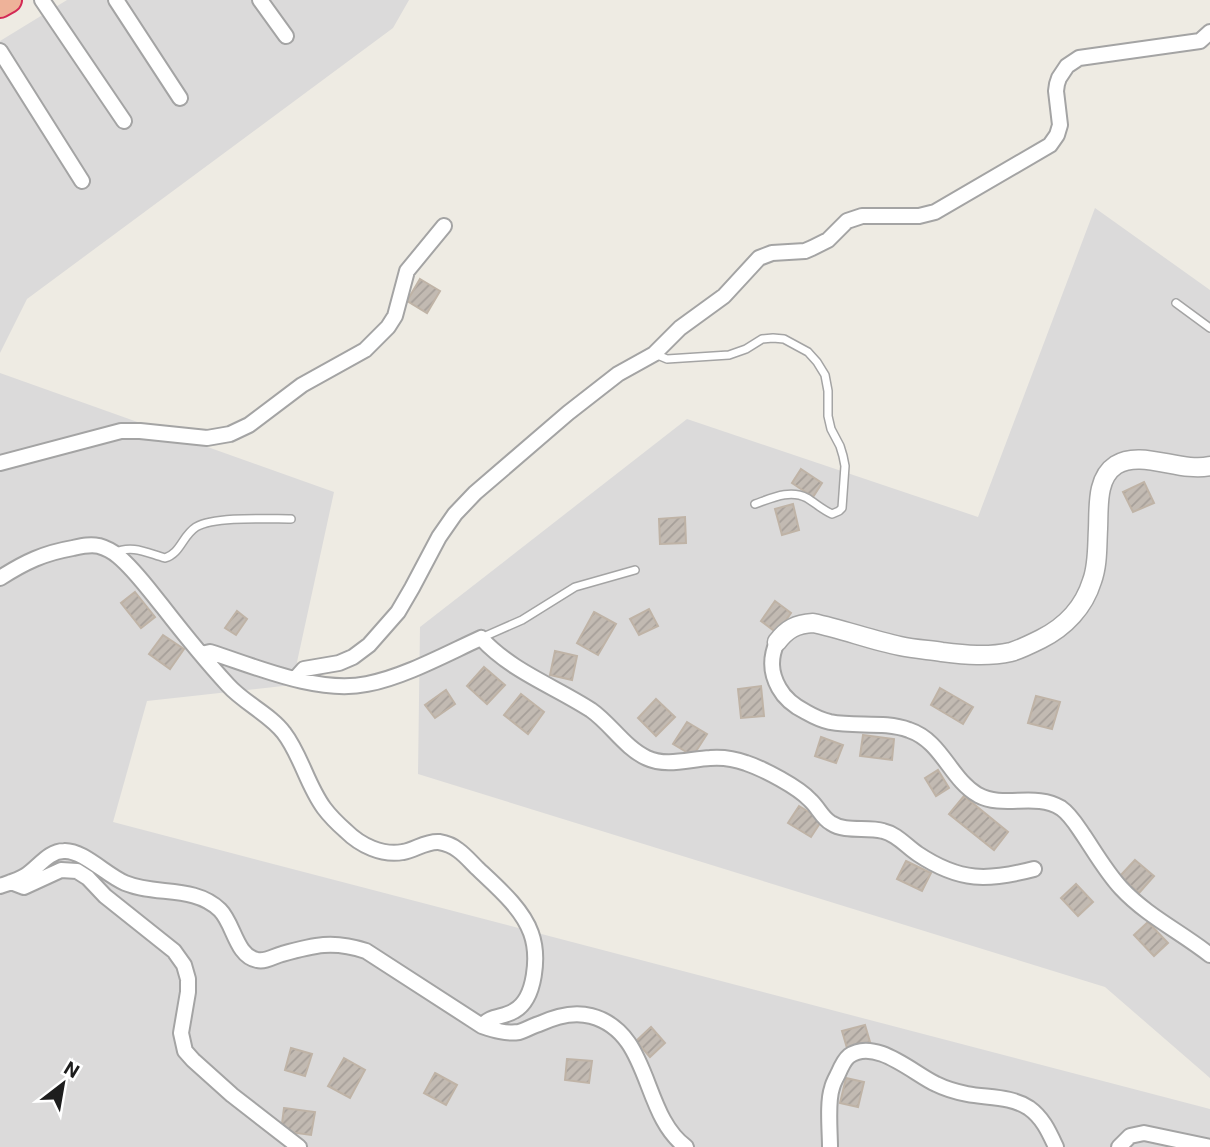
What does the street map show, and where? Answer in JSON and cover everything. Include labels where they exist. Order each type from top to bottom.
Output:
[{"type":"highway","points":[[0,5],[9,0]]},
{"type":"street","points":[[42,0],[124,121]]},
{"type":"street","points":[[116,0],[180,98]]},
{"type":"street","points":[[260,0],[286,36]]},
{"type":"street","points":[[296,678],[304,669],[339,663],[369,645],[398,612],[439,537],[465,503],[578,405],[618,374],[654,354],[680,328],[724,296],[754,262],[772,253],[813,248],[828,240],[840,226],[854,218],[919,216],[935,212],[1055,140],[1060,125],[1056,91],[1059,78],[1067,66],[1079,58],[1200,41],[1210,33]]},
{"type":"street","points":[[0,51],[82,181]]},
{"type":"street","points":[[0,463],[121,432],[140,431],[208,438],[230,434],[249,425],[302,385],[365,350],[388,327],[395,316],[407,271],[444,226]]},
{"type":"street","points":[[1210,466],[1183,467],[1131,460],[1119,463],[1111,469],[1103,479],[1099,498],[1096,567],[1087,596],[1065,624],[1030,644],[1002,653],[972,656],[901,647],[813,623],[792,627],[784,633],[778,642],[772,662],[772,673],[783,695],[791,704],[818,719],[911,730],[933,745],[961,780],[978,795],[1001,801],[1044,801],[1063,810],[1072,818],[1122,890],[1164,925],[1210,956]]},
{"type":"street","points":[[0,578],[36,557],[88,544],[114,553],[144,583],[238,696],[282,729],[323,807],[349,835],[369,847],[389,852],[403,852],[431,842],[449,845],[459,851],[508,898],[530,930],[534,944],[535,961],[527,999],[513,1012],[487,1020],[482,1026]]},
{"type":"street","points":[[201,654],[210,652],[296,678],[337,686],[365,685],[388,679],[481,638],[507,661],[591,710],[646,758],[666,762],[713,757],[747,764],[803,793],[832,824],[888,832],[930,862],[959,874],[984,878],[1034,869]]},
{"type":"street","points":[[6,884],[24,876],[56,852],[77,852],[126,884],[144,889],[186,893],[211,902],[229,921],[242,951],[258,960],[267,960],[314,945],[333,944],[366,951],[482,1026],[495,1031],[521,1031],[564,1015],[592,1016],[621,1033],[630,1044],[668,1130],[686,1147]]},
{"type":"street","points":[[6,884],[24,887],[61,870],[77,871],[174,951],[184,965],[188,979],[181,1033],[185,1051],[232,1095],[299,1147]]},
{"type":"street","points":[[830,1147],[831,1091],[846,1059],[851,1054],[864,1051],[893,1058],[923,1078],[949,1090],[1002,1098],[1027,1107],[1045,1124],[1056,1147]]},
{"type":"street","points":[[1119,1147],[1130,1136],[1144,1133],[1210,1147]]},
{"type":"lane","points":[[1176,303],[1210,328]]},
{"type":"lane","points":[[654,354],[667,359],[729,355],[762,340],[779,338],[808,352],[821,367],[827,383],[831,429],[840,446],[845,466],[842,508],[832,514],[805,497],[794,494],[755,503]]},
{"type":"lane","points":[[114,553],[123,549],[137,549],[165,558],[175,554],[190,532],[204,524],[291,519]]},
{"type":"lane","points":[[481,638],[522,620],[575,587],[635,570]]},
{"type":"shaded area","points":[[67,0],[409,0],[393,28],[27,299],[0,353],[0,41]]},
{"type":"shaded area","points":[[1095,208],[1210,290],[1210,1078],[1105,987],[418,774],[420,627],[687,419],[978,517]]},
{"type":"shaded area","points":[[0,373],[334,492],[292,685],[147,701],[113,822],[1210,1109],[1210,1147],[0,1147]]},
{"type":"building","points":[[420,279],[440,291],[427,313],[407,301]]},
{"type":"building","points":[[801,469],[822,483],[813,497],[792,483]]},
{"type":"building","points":[[1144,482],[1154,503],[1133,512],[1123,492]]},
{"type":"building","points":[[793,504],[799,530],[782,535],[775,509]]},
{"type":"building","points":[[685,517],[686,543],[660,544],[659,519]]},
{"type":"building","points":[[135,592],[155,617],[141,628],[121,603]]},
{"type":"building","points":[[775,601],[791,613],[777,633],[761,621]]},
{"type":"building","points":[[649,609],[658,626],[639,635],[630,619]]},
{"type":"building","points":[[237,611],[247,619],[236,635],[225,628]]},
{"type":"building","points":[[594,612],[616,624],[598,655],[577,643]]},
{"type":"building","points":[[163,635],[184,649],[170,669],[149,654]]},
{"type":"building","points":[[555,651],[577,656],[572,680],[550,675]]},
{"type":"building","points":[[484,667],[505,685],[487,704],[467,686]]},
{"type":"building","points":[[761,686],[764,716],[741,718],[738,689]]},
{"type":"building","points":[[940,688],[973,707],[963,724],[931,705]]},
{"type":"building","points":[[446,690],[455,704],[435,718],[425,705]]},
{"type":"building","points":[[521,694],[544,712],[528,734],[504,715]]},
{"type":"building","points":[[1036,696],[1060,702],[1052,729],[1028,723]]},
{"type":"building","points":[[656,699],[675,717],[656,736],[638,718]]},
{"type":"building","points":[[687,722],[707,734],[693,756],[673,744]]},
{"type":"building","points":[[863,735],[894,739],[892,760],[860,756]]},
{"type":"building","points":[[821,737],[843,745],[836,763],[815,756]]},
{"type":"building","points":[[938,770],[949,788],[936,796],[925,778]]},
{"type":"building","points":[[964,796],[1008,832],[994,850],[949,814]]},
{"type":"building","points":[[799,806],[822,820],[811,837],[788,823]]},
{"type":"building","points":[[1135,860],[1154,876],[1139,893],[1120,876]]},
{"type":"building","points":[[906,861],[931,873],[922,891],[897,879]]},
{"type":"building","points":[[1076,884],[1093,902],[1078,916],[1061,898]]},
{"type":"building","points":[[1148,922],[1168,943],[1154,956],[1134,935]]},
{"type":"building","points":[[865,1025],[870,1042],[847,1048],[842,1031]]},
{"type":"building","points":[[651,1027],[665,1043],[650,1057],[636,1041]]},
{"type":"building","points":[[291,1048],[312,1054],[305,1076],[285,1070]]},
{"type":"building","points":[[344,1058],[365,1070],[350,1098],[328,1086]]},
{"type":"building","points":[[567,1059],[592,1061],[589,1083],[565,1080]]},
{"type":"building","points":[[435,1073],[457,1085],[446,1105],[424,1093]]},
{"type":"building","points":[[846,1078],[864,1082],[858,1107],[840,1103]]},
{"type":"building","points":[[284,1108],[315,1112],[311,1135],[281,1131]]}]
